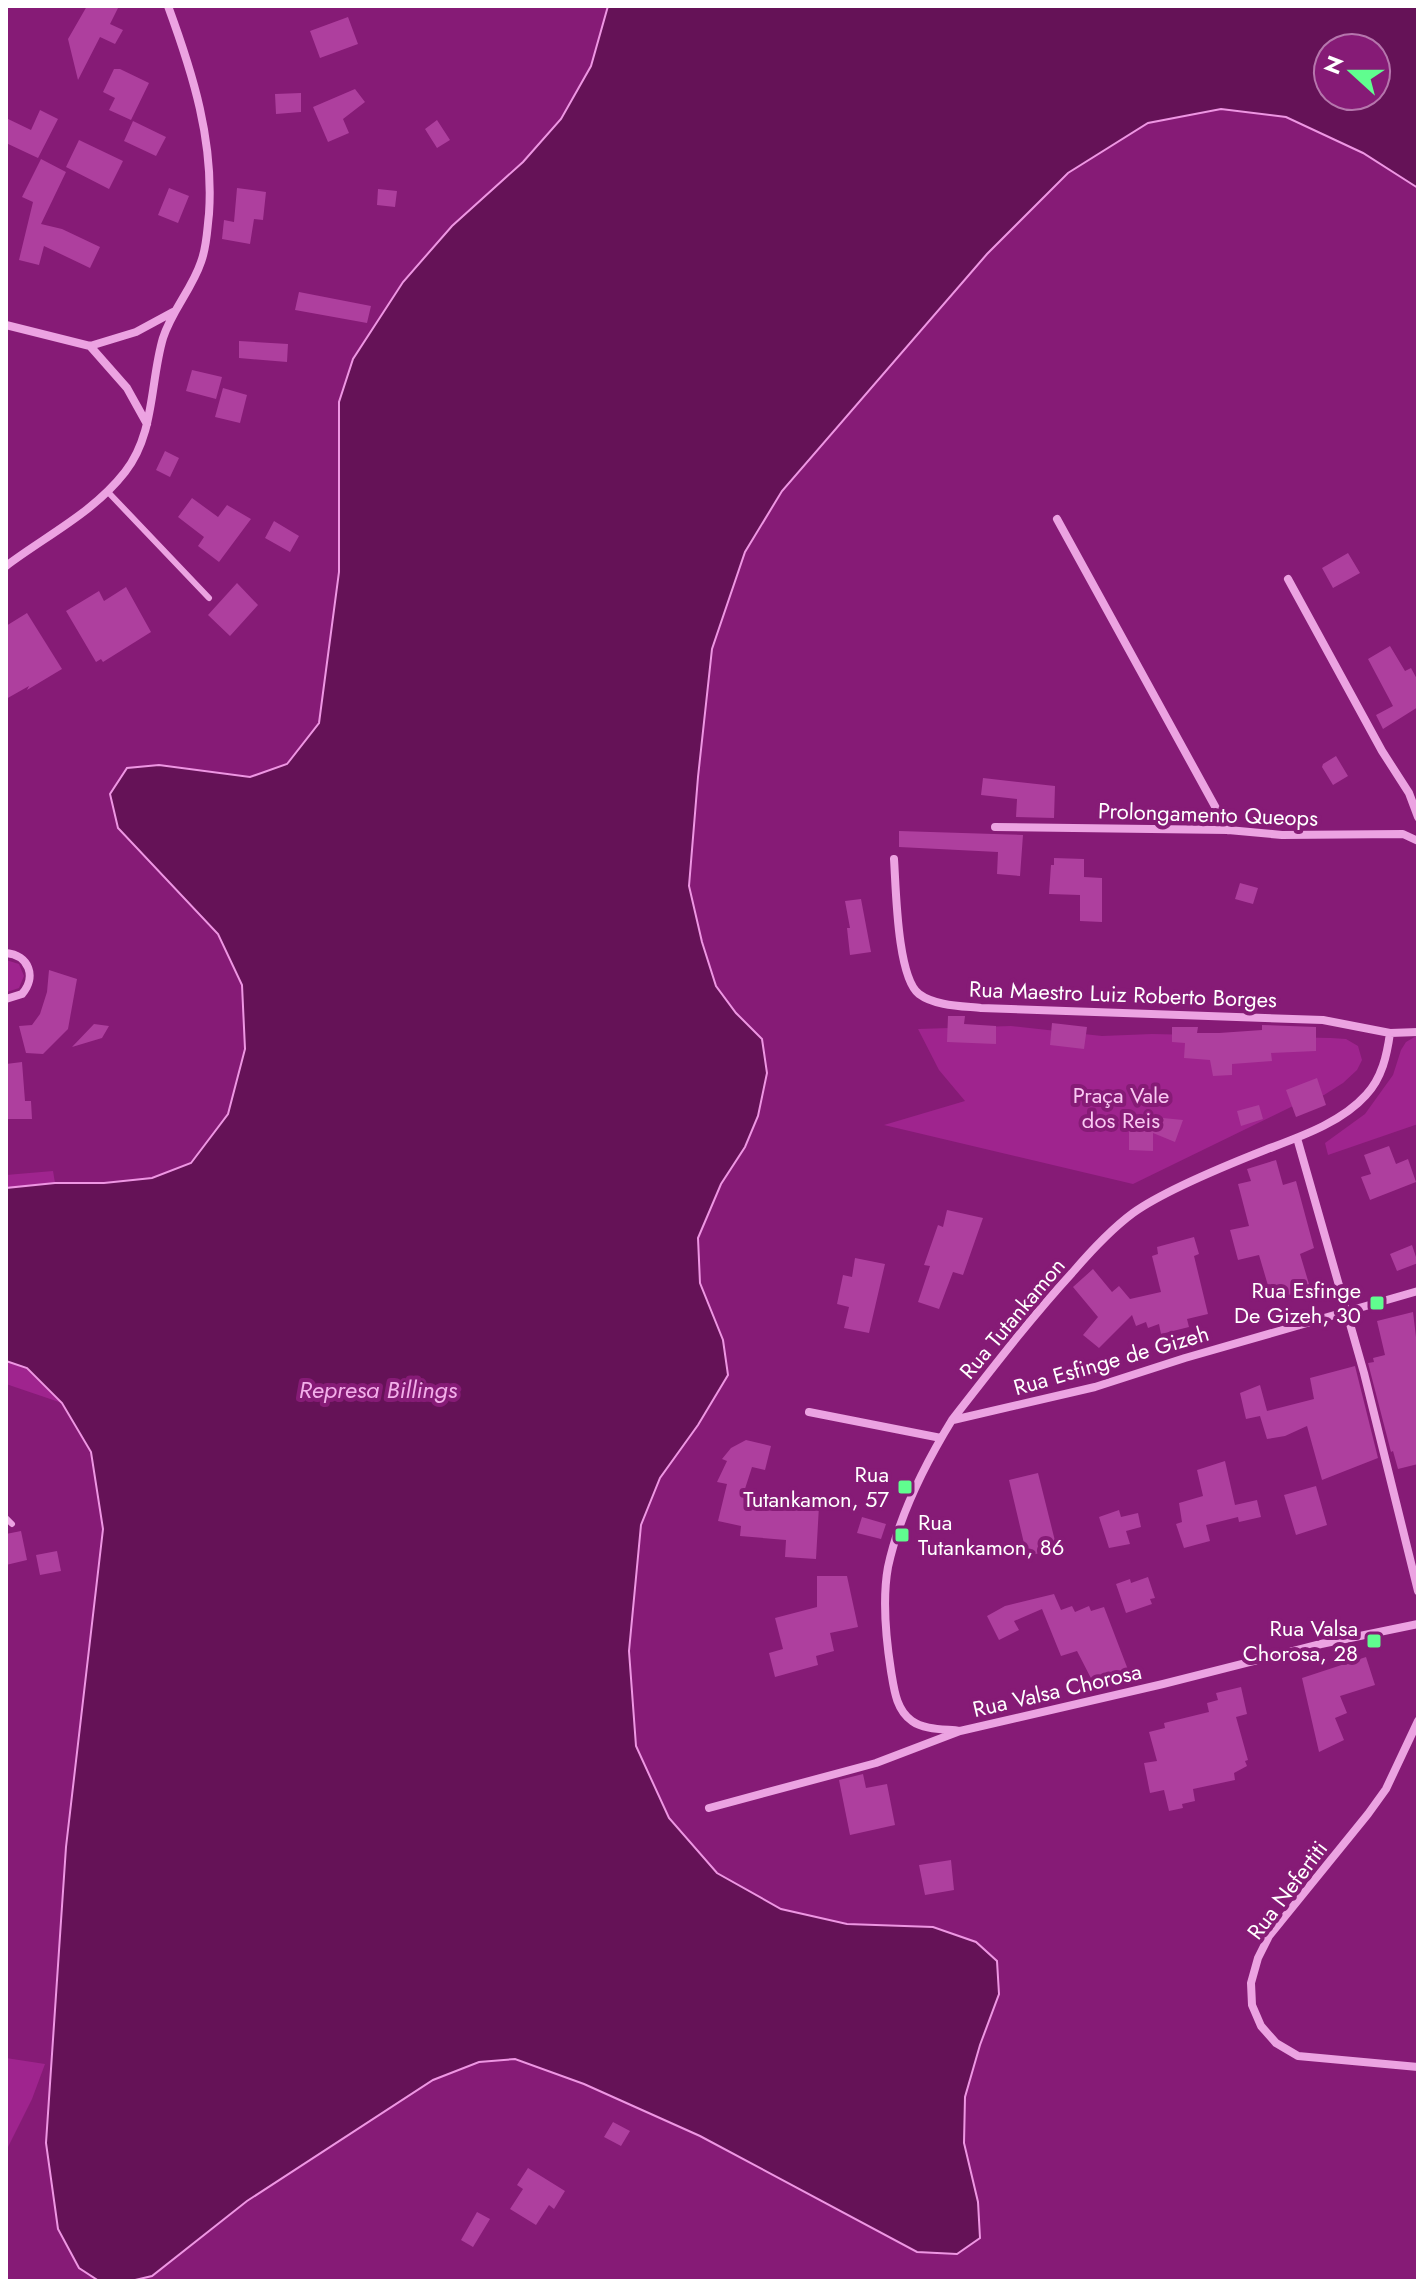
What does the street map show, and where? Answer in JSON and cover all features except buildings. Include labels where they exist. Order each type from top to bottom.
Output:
[{"type":"street","points":[[6,566],[59,531],[108,492],[137,453],[147,424],[163,339],[173,312],[202,261],[210,193],[203,114],[168,6]]},
{"type":"street","points":[[6,325],[90,346],[136,332],[173,312]]},
{"type":"street","points":[[90,346],[127,388],[147,424]]},
{"type":"street","points":[[1057,519],[1228,830]]},
{"type":"street","points":[[1288,579],[1382,751],[1409,793],[1418,817]]},
{"type":"street","name":"Prolongamento Queops","points":[[995,827],[1228,830],[1282,835],[1403,834],[1418,841]]},
{"type":"street","name":"Rua Maestro Luiz Roberto Borges","points":[[894,859],[901,949],[913,988],[928,999],[981,1008],[1323,1020],[1390,1033],[1418,1032]]},
{"type":"street","points":[[6,953],[18,955],[24,960],[31,974],[22,994],[6,999]]},
{"type":"street","name":"Rua Tutankamon","points":[[960,1731],[911,1721],[895,1697],[888,1654],[886,1593],[888,1567],[913,1495],[952,1420],[1040,1308],[1088,1255],[1134,1212],[1344,1114],[1367,1094],[1386,1057],[1390,1033]]},
{"type":"street","points":[[1297,1138],[1399,1507],[1418,1591]]},
{"type":"street","name":"Rua Esfinge de Gizeh","points":[[952,1420],[1095,1387],[1418,1291]]},
{"type":"street","points":[[809,1412],[941,1438]]},
{"type":"street","name":"Rua Valsa Chorosa","points":[[709,1808],[876,1763],[960,1731],[1321,1644],[1418,1624]]},
{"type":"street","name":"Rua Nefertiti","points":[[1418,1721],[1386,1789],[1269,1936],[1258,1958],[1251,1983],[1252,2005],[1261,2026],[1276,2043],[1298,2056],[1418,2067]]},
{"type":"lane","points":[[108,492],[209,598]]},
{"type":"lane","points":[[6,1518],[12,1524]]},
{"type":"green space","points":[[6,960],[19,964],[24,976],[19,988],[7,992]]},
{"type":"green space","name":"Praça Vale dos Reis","points":[[1011,1026],[1102,1036],[1152,1034],[1346,1039],[1358,1046],[1362,1060],[1357,1070],[1343,1083],[1324,1095],[1291,1107],[1133,1184],[884,1125],[965,1101],[939,1070],[918,1029]]},
{"type":"green space","points":[[1418,1035],[1418,1124],[1328,1155],[1325,1143],[1365,1114],[1393,1075],[1406,1042]]},
{"type":"green space","points":[[53,1171],[55,1183],[6,1188],[6,1175]]},
{"type":"green space","points":[[6,1361],[27,1368],[62,1403],[6,1384]]},
{"type":"green space","points":[[6,2058],[45,2064],[32,2099],[6,2151]]},
{"type":"water","name":"Represa Billings","points":[[608,6],[1418,6],[1418,188],[1363,153],[1286,117],[1221,109],[1148,123],[1068,173],[987,254],[782,491],[745,552],[712,649],[689,886],[716,986],[736,1013],[762,1039],[767,1073],[758,1116],[745,1147],[721,1184],[698,1238],[700,1283],[723,1340],[728,1375],[698,1425],[660,1478],[641,1525],[629,1651],[636,1746],[669,1818],[717,1873],[781,1909],[847,1924],[933,1927],[976,1942],[997,1961],[999,1994],[965,2097],[964,2143],[978,2202],[980,2238],[957,2254],[917,2252],[700,2136],[584,2084],[515,2059],[479,2062],[433,2080],[247,2201],[152,2276],[131,2281],[99,2281],[79,2268],[58,2229],[46,2143],[66,1847],[103,1529],[91,1452],[62,1403],[27,1368],[6,1361],[6,1188],[152,1178],[191,1163],[228,1114],[245,1049],[242,985],[218,934],[118,828],[110,794],[127,768],[159,765],[250,777],[287,764],[319,723],[339,572],[339,402],[353,359],[403,282],[452,226],[523,162],[561,119],[591,66]]},
{"type":"place","name":"Rua Esfinge De Gizeh, 30","points":[[1377,1303]]},
{"type":"place","name":"Rua Tutankamon, 57","points":[[905,1487]]},
{"type":"place","name":"Rua Tutankamon, 86","points":[[902,1535]]},
{"type":"place","name":"Rua Valsa Chorosa, 28","points":[[1374,1641]]}]
